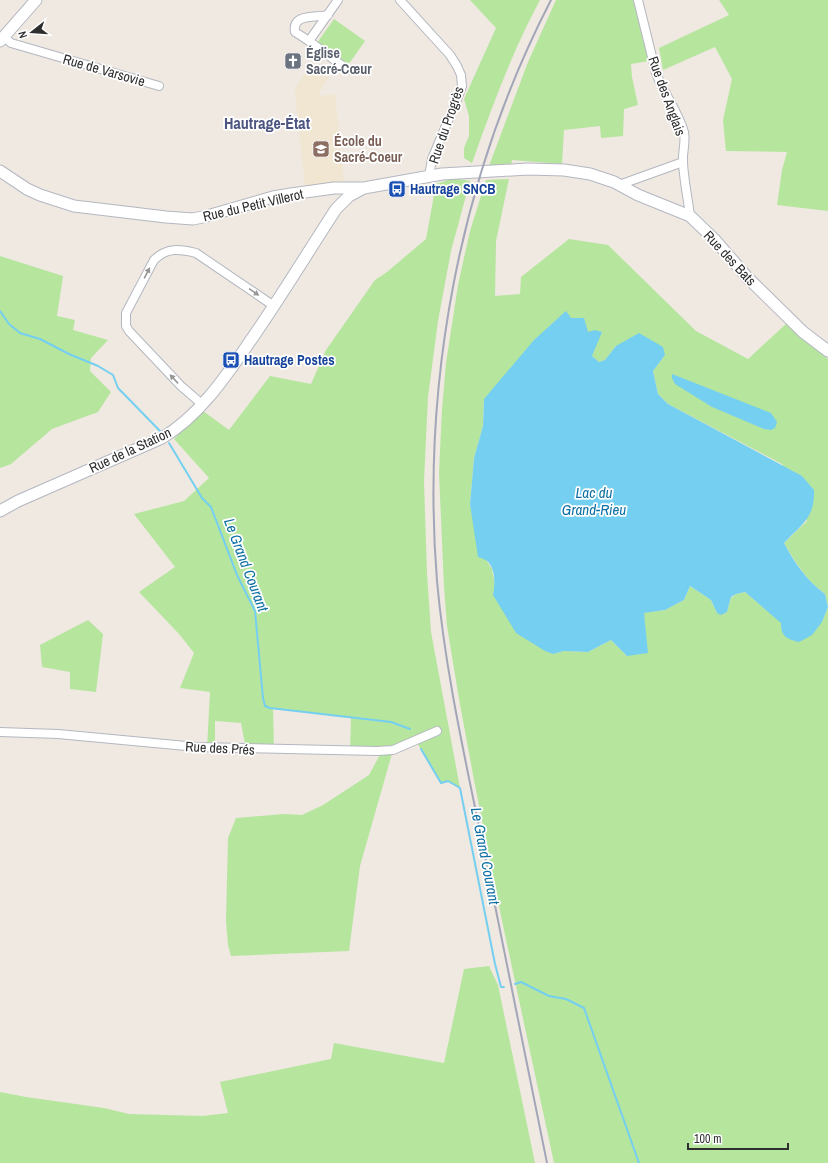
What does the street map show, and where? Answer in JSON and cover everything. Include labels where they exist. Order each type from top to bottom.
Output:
[{"type":"street","points":[[2,39],[36,0]]},
{"type":"street","points":[[309,40],[338,0]]},
{"type":"street","name":"Rue du Progrès","points":[[400,0],[450,55],[461,75],[462,86],[432,159],[429,176]]},
{"type":"street","name":"Rue des Anglais","points":[[638,0],[656,73],[680,119],[684,135],[683,162],[690,216]]},
{"type":"street","points":[[328,14],[301,19],[296,22],[294,27],[295,32],[309,40],[348,70]]},
{"type":"street","name":"Rue de Varsovie","points":[[2,39],[11,43],[159,86]]},
{"type":"street","points":[[619,185],[683,162]]},
{"type":"street","name":"Rue du Petit Villerot","points":[[0,171],[27,189],[40,195],[74,206],[193,219],[273,197],[334,188],[364,188],[442,174],[528,169],[564,170],[590,174],[619,185]]},
{"type":"street","name":"Rue des Bats","points":[[619,185],[638,195],[690,216],[715,240],[747,278],[803,332],[828,351]]},
{"type":"street","name":"Rue de la Station","points":[[0,511],[18,501],[162,438],[170,433],[202,405],[234,364],[274,306],[336,209],[349,196],[364,188]]},
{"type":"street","points":[[202,405],[181,386],[126,326],[126,313],[154,260],[159,255],[172,249],[196,253],[274,306]]},
{"type":"street","name":"Rue des Prés","points":[[0,732],[58,734],[197,748],[377,751],[393,750],[437,731]]},
{"type":"shaded area","name":"École du Sacré-Coeur","points":[[311,64],[330,76],[320,90],[320,96],[335,94],[344,181],[305,186],[295,94],[296,87]]},
{"type":"green space","points":[[470,0],[540,0],[511,60],[472,163],[464,158],[464,148],[469,136],[469,116],[464,99],[496,28]]},
{"type":"green space","points":[[556,0],[633,0],[649,61],[631,64],[632,77],[638,105],[624,109],[623,136],[601,138],[600,126],[564,130],[562,164],[512,160],[511,166],[489,166],[528,62]]},
{"type":"green space","points":[[719,0],[828,0],[828,211],[777,205],[782,170],[787,152],[726,151],[723,120],[732,79],[715,47],[663,70],[659,48],[729,15]]},
{"type":"green space","points":[[334,19],[365,41],[348,65],[317,43]]},
{"type":"green space","points":[[454,178],[470,181],[451,251],[438,321],[428,397],[424,481],[427,573],[431,632],[460,788],[448,781],[441,783],[416,741],[393,750],[360,866],[349,951],[231,956],[228,945],[226,921],[228,838],[236,818],[285,814],[302,815],[323,805],[369,775],[382,751],[350,750],[351,718],[273,708],[274,750],[246,749],[241,723],[215,721],[215,748],[207,748],[210,692],[180,688],[194,653],[180,635],[139,592],[175,567],[134,514],[184,501],[209,478],[174,439],[203,411],[229,430],[270,376],[311,384],[326,350],[375,280],[387,272],[426,239],[436,184]]},
{"type":"green space","points":[[509,179],[496,241],[495,296],[520,294],[521,277],[569,239],[608,245],[696,331],[748,359],[786,324],[828,359],[828,606],[825,594],[807,577],[784,543],[807,521],[782,464],[668,404],[658,394],[653,371],[665,355],[616,346],[605,360],[599,362],[592,356],[484,399],[483,426],[474,458],[470,504],[486,560],[492,569],[495,585],[493,595],[553,654],[564,651],[588,652],[611,640],[627,656],[643,613],[665,610],[684,600],[690,586],[711,600],[717,613],[727,612],[731,598],[736,594],[745,592],[782,623],[822,622],[828,607],[828,1163],[554,1163],[501,916],[474,780],[447,626],[444,587],[439,473],[446,363],[458,285],[470,231],[486,180]]},
{"type":"green space","points":[[0,256],[63,276],[57,316],[75,320],[73,330],[108,340],[91,358],[90,371],[111,392],[98,412],[52,429],[11,464],[0,468]]},
{"type":"green space","points":[[88,620],[103,634],[96,692],[70,689],[70,672],[42,667],[40,645]]},
{"type":"green space","points":[[489,966],[498,985],[535,1163],[0,1163],[0,1092],[104,1108],[129,1114],[203,1116],[228,1113],[220,1082],[331,1059],[334,1043],[444,1063],[464,969]]},
{"type":"water","name":"Lac du Grand-Rieu","points":[[566,311],[571,318],[584,318],[588,332],[595,330],[602,332],[592,356],[599,362],[605,360],[616,346],[639,333],[663,347],[665,355],[653,371],[658,394],[668,404],[802,476],[814,490],[814,500],[810,514],[802,525],[784,543],[802,571],[818,589],[825,594],[828,607],[822,622],[812,635],[799,642],[786,637],[782,631],[781,623],[745,592],[731,597],[727,612],[721,615],[717,613],[711,600],[690,586],[684,600],[665,610],[644,613],[648,653],[627,656],[611,640],[588,652],[564,651],[553,654],[545,651],[516,633],[493,595],[494,582],[490,564],[486,560],[478,557],[470,504],[474,458],[483,426],[484,399],[534,340]]},
{"type":"water","points":[[672,374],[771,413],[777,422],[775,428],[771,430],[764,429],[712,407],[675,384]]},
{"type":"waterway","name":"Le Grand Courant","points":[[0,311],[9,324],[20,333],[40,339],[69,354],[98,366],[113,375],[118,388],[160,431]]},
{"type":"waterway","name":"Le Grand Courant","points":[[169,443],[202,498],[211,507],[237,575],[255,611],[265,706],[270,708],[391,722],[410,729]]},
{"type":"waterway","name":"Le Grand Courant","points":[[421,749],[441,783],[448,781],[460,788],[495,964],[501,987],[504,987]]},
{"type":"waterway","name":"Le Grand Courant","points":[[515,984],[521,982],[549,996],[566,999],[584,1008],[639,1163]]},
{"type":"railway","points":[[547,1163],[450,681],[437,581],[434,506],[435,431],[442,357],[454,282],[471,209],[493,137],[519,67],[551,0]]},
{"type":"place","name":"Église Sacré-Cœur","points":[[293,61]]},
{"type":"place","name":"École du Sacré-Coeur","points":[[321,149]]},
{"type":"place","name":"Hautrage SNCB","points":[[397,189]]},
{"type":"place","name":"Hautrage Postes","points":[[231,360]]},
{"type":"district","name":"Hautrage-État","points":[[267,123]]}]
